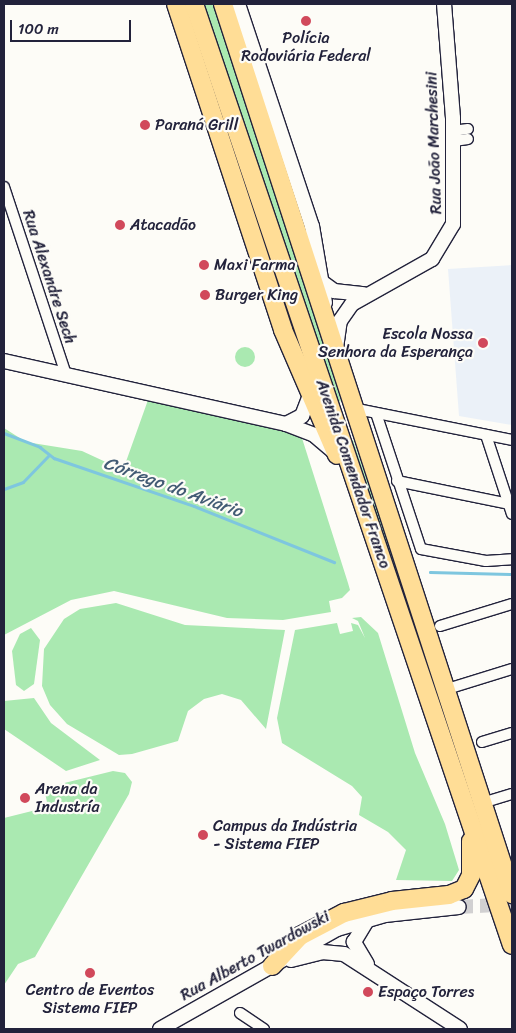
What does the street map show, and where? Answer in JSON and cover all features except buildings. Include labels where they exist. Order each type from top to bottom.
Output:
[{"type":"highway","points":[[176,4],[309,398],[337,455],[360,493]]},
{"type":"highway","name":"Avenida Comendador Franco","points":[[194,4],[360,493],[479,813],[512,894]]},
{"type":"highway","name":"Avenida Comendador Franco","points":[[222,4],[308,270],[334,359],[444,690],[479,813],[512,945]]},
{"type":"highway","points":[[286,276],[295,331],[293,353]]},
{"type":"highway","points":[[479,813],[512,856]]},
{"type":"highway","points":[[272,966],[300,936],[344,914],[392,900],[449,896],[464,889],[472,865],[479,813]]},
{"type":"main road","name":"Avenida Comendador Franco","points":[[238,4],[312,226],[324,284],[322,319]]},
{"type":"main road","name":"Rua João Marchesini","points":[[334,359],[340,321],[364,294],[420,268],[442,249],[453,224],[456,202],[444,4]]},
{"type":"main road","points":[[308,270],[334,291],[364,294]]},
{"type":"main road","points":[[4,361],[286,424],[314,435],[337,455]]},
{"type":"main road","points":[[286,424],[302,416],[309,398]]},
{"type":"main road","name":"Rua Alberto Twardowski","points":[[160,1029],[324,935],[369,918],[459,907]]},
{"type":"main road","points":[[369,918],[354,942],[369,967]]},
{"type":"main road","points":[[272,966],[322,952],[344,954],[369,967],[460,1029]]},
{"type":"street","points":[[453,136],[468,134]]},
{"type":"street","name":"Rua Alexandre Sech","points":[[4,187],[66,375]]},
{"type":"street","points":[[351,408],[512,440]]},
{"type":"street","points":[[376,413],[397,481],[422,549],[486,562],[512,559]]},
{"type":"street","points":[[486,435],[511,509]]},
{"type":"street","points":[[397,481],[511,509]]},
{"type":"street","points":[[440,626],[512,604]]},
{"type":"street","points":[[444,690],[512,669]]},
{"type":"street","points":[[482,742],[512,733]]},
{"type":"street","points":[[479,813],[512,794]]},
{"type":"street","points":[[240,1013],[264,1029]]},
{"type":"shaded area","name":"Escola Nossa Senhora da Esperança","points":[[512,265],[512,425],[459,416],[448,269]]},
{"type":"green space","points":[[202,4],[215,4],[286,218],[341,401],[333,404]]},
{"type":"green space","points":[[245,347],[252,350],[255,357],[252,364],[245,367],[238,364],[235,357],[238,350]]},
{"type":"green space","points":[[148,400],[301,435],[350,590],[342,598],[329,601],[331,612],[283,620],[227,618],[114,591],[71,600],[4,635],[4,428],[26,442],[82,451],[123,470]]},
{"type":"green space","points":[[353,440],[417,630],[412,631],[346,441]]},
{"type":"green space","points":[[116,603],[185,625],[285,630],[266,729],[241,700],[222,694],[204,699],[188,711],[178,741],[132,754],[119,755],[67,724],[50,705],[42,686],[44,649],[64,619],[80,609]]},
{"type":"green space","points":[[361,617],[378,633],[415,753],[445,824],[459,870],[452,881],[396,880],[406,850],[388,832],[359,815],[362,797],[352,786],[282,743],[277,718],[295,630],[337,623],[340,634],[353,631],[351,623],[358,625],[365,638],[358,621],[352,618]]},
{"type":"green space","points":[[31,628],[40,640],[34,684],[24,691],[16,685],[12,651],[20,634]]},
{"type":"green space","points":[[34,698],[51,723],[100,760],[66,771],[4,729],[4,701]]},
{"type":"green space","points":[[113,771],[125,773],[132,782],[129,794],[35,957],[18,964],[4,985],[4,818],[48,807],[44,788]]},
{"type":"waterway","name":"Córrego do Aviário","points":[[4,433],[40,447],[54,458],[194,506],[334,562]]},
{"type":"waterway","points":[[4,489],[23,482],[48,456]]},
{"type":"waterway","name":"Córrego do Aviário","points":[[430,572],[512,574]]},
{"type":"tunnel","points":[[459,907],[512,904]]},
{"type":"place","name":"Polícia Rodoviária Federal","points":[[306,21]]},
{"type":"place","name":"Paraná Grill","points":[[145,125]]},
{"type":"place","name":"Atacadão","points":[[120,225]]},
{"type":"place","name":"Maxi Farma","points":[[204,265]]},
{"type":"place","name":"Burger King","points":[[205,295]]},
{"type":"place","name":"Escola Nossa Senhora da Esperança","points":[[483,343]]},
{"type":"place","name":"Arena da Industría","points":[[25,798]]},
{"type":"place","name":"Campus da Indústria - Sistema FIEP","points":[[203,835]]},
{"type":"place","name":"Centro de Eventos Sistema FIEP","points":[[90,973]]},
{"type":"place","name":"Espaço Torres","points":[[368,992]]}]
